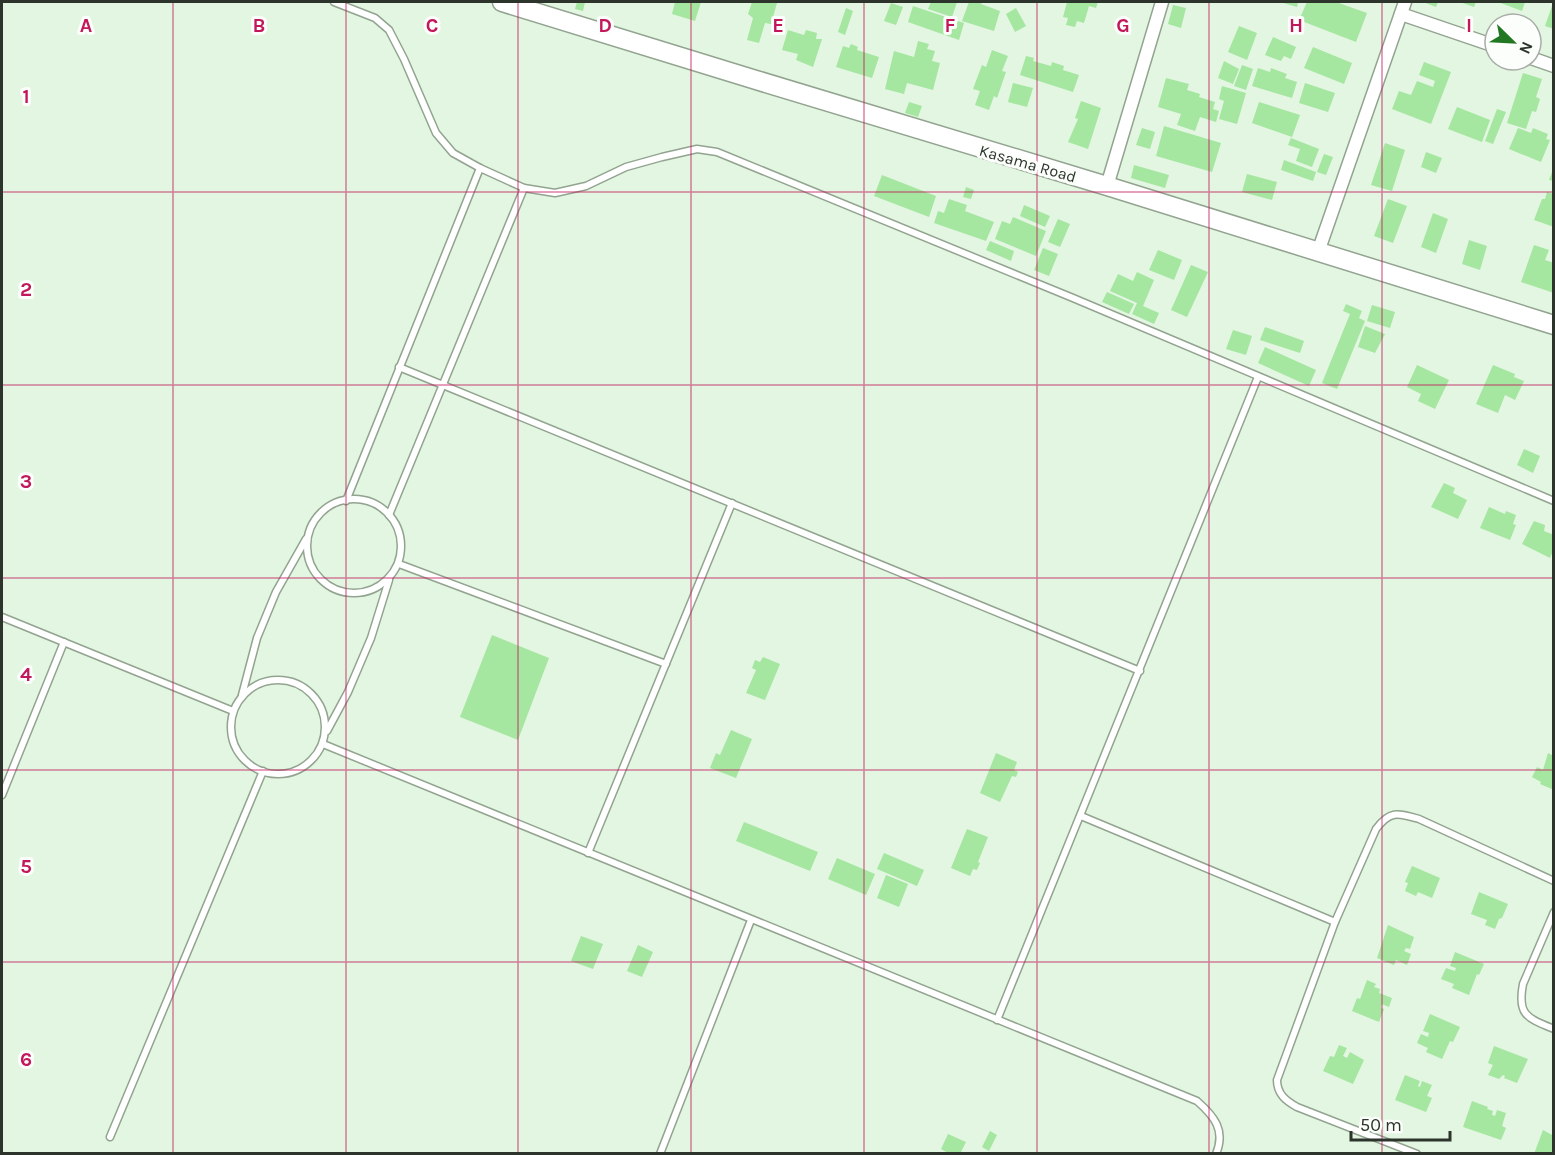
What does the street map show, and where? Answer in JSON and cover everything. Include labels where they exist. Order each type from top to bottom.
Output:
[{"type":"street","name":"Kasama Road","points":[[501,2],[1107,186],[1554,325]]},
{"type":"street","points":[[1107,186],[1161,2]]},
{"type":"street","points":[[1318,252],[1405,2]]},
{"type":"street","points":[[1401,14],[1483,42]]},
{"type":"lane","points":[[334,2],[375,18],[389,30],[436,134],[453,153],[524,188],[555,193],[586,186],[626,168],[662,157],[697,149],[717,152],[1062,293],[1554,501]]},
{"type":"lane","points":[[346,501],[480,168]]},
{"type":"lane","points":[[389,515],[524,188]]},
{"type":"lane","points":[[399,367],[1140,671]]},
{"type":"lane","points":[[997,1020],[1258,377]]},
{"type":"lane","points":[[355,500],[374,504],[389,515],[399,530],[401,538],[399,564],[382,585],[365,592],[346,592],[328,585],[311,565],[307,546],[310,528],[320,513],[336,503],[346,501],[355,500]]},
{"type":"lane","points":[[588,854],[732,503]]},
{"type":"lane","points":[[308,536],[276,592],[257,638],[242,696],[233,711],[231,730],[236,747],[247,762],[263,771],[282,774],[299,770],[314,759],[348,692],[371,638],[389,579]]},
{"type":"lane","points":[[399,564],[666,664]]},
{"type":"lane","points":[[2,616],[233,711]]},
{"type":"lane","points":[[2,795],[64,642]]},
{"type":"lane","points":[[242,696],[257,685],[266,682],[275,680],[294,683],[310,693],[316,700],[324,717],[325,735]]},
{"type":"lane","points":[[323,744],[1197,1101],[1212,1114],[1219,1129],[1216,1154]]},
{"type":"lane","points":[[110,1137],[263,771]]},
{"type":"lane","points":[[1417,1154],[1297,1107],[1285,1100],[1277,1088],[1277,1080],[1335,922],[1376,829],[1384,818],[1400,813],[1419,819],[1554,881]]},
{"type":"lane","points":[[1081,816],[1335,922]]},
{"type":"lane","points":[[1554,912],[1523,984],[1521,1006],[1527,1017],[1554,1029]]},
{"type":"lane","points":[[660,1154],[751,920]]},
{"type":"building","points":[[577,2],[585,2],[583,11],[575,9]]},
{"type":"building","points":[[675,2],[701,2],[695,21],[672,14]]},
{"type":"building","points":[[752,2],[777,3],[771,24],[765,23],[759,43],[747,40],[753,18],[748,14]]},
{"type":"building","points":[[931,2],[957,2],[952,17],[928,9]]},
{"type":"building","points":[[969,2],[982,2],[981,4],[1000,11],[994,31],[962,21]]},
{"type":"building","points":[[1067,2],[1098,2],[1096,8],[1089,6],[1084,23],[1077,21],[1075,27],[1066,25],[1068,18],[1063,17]]},
{"type":"building","points":[[1280,2],[1298,2],[1297,7]]},
{"type":"building","points":[[1307,2],[1336,2],[1367,13],[1356,42],[1299,20]]},
{"type":"building","points":[[1423,2],[1438,2],[1436,7]]},
{"type":"building","points":[[1460,2],[1476,2],[1474,7]]},
{"type":"building","points":[[1498,2],[1525,2],[1522,11]]},
{"type":"building","points":[[891,3],[903,7],[896,25],[884,21]]},
{"type":"building","points":[[1554,3],[1554,29],[1545,26]]},
{"type":"building","points":[[1173,5],[1186,8],[1181,28],[1168,24]]},
{"type":"building","points":[[913,6],[964,23],[959,40],[908,22]]},
{"type":"building","points":[[846,8],[853,11],[845,35],[838,32]]},
{"type":"building","points":[[1016,8],[1026,26],[1015,32],[1006,14]]},
{"type":"building","points":[[1239,26],[1257,33],[1247,60],[1228,52]]},
{"type":"building","points":[[788,30],[804,35],[806,30],[817,33],[816,39],[822,39],[813,67],[796,60],[798,54],[782,50]]},
{"type":"building","points":[[1273,37],[1296,47],[1291,59],[1284,56],[1281,61],[1265,55]]},
{"type":"building","points":[[918,41],[929,44],[927,49],[935,51],[932,61],[940,63],[933,90],[907,83],[904,94],[885,89],[894,51],[914,57]]},
{"type":"building","points":[[851,44],[858,47],[857,50],[879,57],[872,78],[836,67],[843,46],[849,48]]},
{"type":"building","points":[[1313,47],[1352,63],[1344,84],[1304,68]]},
{"type":"building","points":[[992,50],[1008,56],[1002,71],[1006,72],[997,98],[994,96],[989,110],[975,105],[980,91],[973,89],[982,65],[986,67]]},
{"type":"building","points":[[1026,56],[1034,58],[1033,61],[1051,66],[1052,62],[1064,66],[1063,70],[1079,75],[1073,92],[1020,75]]},
{"type":"building","points":[[1224,61],[1239,69],[1233,84],[1218,78]]},
{"type":"building","points":[[1424,62],[1451,72],[1431,124],[1392,109],[1399,91],[1411,95],[1417,81],[1433,87],[1435,81],[1419,75]]},
{"type":"building","points":[[1242,65],[1253,69],[1246,90],[1234,86]]},
{"type":"building","points":[[1258,68],[1270,72],[1271,68],[1287,74],[1285,78],[1297,82],[1292,98],[1252,86]]},
{"type":"building","points":[[1523,73],[1542,79],[1536,97],[1540,99],[1536,112],[1532,111],[1526,129],[1507,123]]},
{"type":"building","points":[[1166,78],[1189,84],[1187,90],[1215,102],[1213,109],[1219,111],[1216,122],[1200,117],[1195,131],[1177,125],[1181,114],[1158,107]]},
{"type":"building","points":[[1013,83],[1033,88],[1027,107],[1008,102]]},
{"type":"building","points":[[1305,83],[1335,93],[1328,112],[1299,103]]},
{"type":"building","points":[[1222,86],[1246,93],[1237,124],[1219,119],[1224,101],[1219,99]]},
{"type":"building","points":[[1081,101],[1101,108],[1088,149],[1068,142],[1078,119],[1075,118]]},
{"type":"building","points":[[909,102],[922,106],[918,117],[905,113]]},
{"type":"building","points":[[1259,102],[1300,115],[1292,137],[1252,123]]},
{"type":"building","points":[[1457,107],[1490,120],[1482,142],[1448,129]]},
{"type":"building","points":[[1497,109],[1506,112],[1493,144],[1485,141]]},
{"type":"building","points":[[1164,126],[1221,143],[1212,172],[1156,156]]},
{"type":"building","points":[[1142,128],[1155,132],[1150,149],[1136,145]]},
{"type":"building","points":[[1518,128],[1531,133],[1533,128],[1548,134],[1546,139],[1550,140],[1541,162],[1509,149]]},
{"type":"building","points":[[1291,138],[1319,149],[1312,167],[1296,161],[1300,149],[1288,145]]},
{"type":"building","points":[[1385,143],[1405,150],[1392,191],[1371,185]]},
{"type":"building","points":[[1426,152],[1442,158],[1436,173],[1421,167]]},
{"type":"building","points":[[1324,154],[1333,157],[1326,175],[1317,172]]},
{"type":"building","points":[[1284,160],[1316,172],[1313,181],[1281,170]]},
{"type":"building","points":[[1134,165],[1169,175],[1165,188],[1131,178]]},
{"type":"building","points":[[1554,167],[1554,181],[1549,180]]},
{"type":"building","points":[[1247,174],[1277,182],[1272,200],[1242,192]]},
{"type":"building","points":[[882,175],[936,196],[929,217],[874,196]]},
{"type":"building","points":[[966,187],[974,190],[971,199],[963,197]]},
{"type":"building","points":[[1547,192],[1554,194],[1554,227],[1534,220]]},
{"type":"building","points":[[949,199],[967,205],[965,211],[994,222],[986,241],[934,223],[938,211],[944,213]]},
{"type":"building","points":[[1388,199],[1407,206],[1393,243],[1374,236]]},
{"type":"building","points":[[1024,205],[1050,216],[1045,227],[1020,216]]},
{"type":"building","points":[[1433,213],[1448,219],[1436,253],[1421,247]]},
{"type":"building","points":[[1013,217],[1046,231],[1036,256],[995,239],[1002,221],[1010,224]]},
{"type":"building","points":[[1058,219],[1070,224],[1060,247],[1048,242]]},
{"type":"building","points":[[1469,240],[1487,246],[1480,270],[1462,264]]},
{"type":"building","points":[[990,241],[1014,251],[1011,261],[986,250]]},
{"type":"building","points":[[1534,245],[1549,250],[1545,260],[1554,263],[1554,293],[1521,282]]},
{"type":"building","points":[[1043,248],[1058,254],[1049,276],[1034,270]]},
{"type":"building","points":[[1158,250],[1182,260],[1174,280],[1149,270]]},
{"type":"building","points":[[1191,265],[1208,272],[1187,317],[1171,310]]},
{"type":"building","points":[[1137,272],[1154,280],[1143,306],[1159,313],[1154,324],[1132,314],[1137,303],[1110,291],[1118,274],[1133,281]]},
{"type":"building","points":[[1107,292],[1134,304],[1129,314],[1102,302]]},
{"type":"building","points":[[1346,304],[1362,311],[1359,318],[1365,321],[1337,389],[1322,383],[1350,314],[1343,311]]},
{"type":"building","points":[[1372,305],[1395,312],[1390,328],[1367,321]]},
{"type":"building","points":[[1365,326],[1385,334],[1375,353],[1358,347]]},
{"type":"building","points":[[1265,327],[1304,341],[1300,353],[1260,340]]},
{"type":"building","points":[[1233,330],[1252,336],[1246,355],[1226,349]]},
{"type":"building","points":[[1265,347],[1316,370],[1309,386],[1258,363]]},
{"type":"building","points":[[1417,365],[1449,380],[1435,409],[1418,401],[1421,394],[1407,387]]},
{"type":"building","points":[[1493,365],[1515,374],[1514,377],[1524,381],[1515,400],[1505,395],[1498,413],[1476,404]]},
{"type":"building","points":[[1524,449],[1540,456],[1533,473],[1517,465]]},
{"type":"building","points":[[1444,483],[1455,488],[1453,493],[1467,500],[1458,519],[1431,507]]},
{"type":"building","points":[[1489,507],[1505,514],[1506,511],[1516,515],[1513,524],[1516,525],[1510,540],[1480,528]]},
{"type":"building","points":[[1534,521],[1545,525],[1544,531],[1554,535],[1554,548],[1550,558],[1522,544]]},
{"type":"building","points":[[492,635],[549,658],[518,740],[460,717]]},
{"type":"building","points":[[763,657],[780,664],[765,700],[746,693],[756,670],[752,668],[755,660],[760,662]]},
{"type":"building","points":[[731,730],[752,739],[736,778],[710,768],[716,753],[720,755]]},
{"type":"building","points":[[996,753],[1017,762],[1014,770],[1018,772],[1016,777],[1012,776],[1000,802],[980,793]]},
{"type":"building","points":[[1548,753],[1554,756],[1554,790],[1540,784],[1541,782],[1532,777],[1537,767],[1543,770]]},
{"type":"building","points":[[744,822],[818,852],[810,871],[736,841]]},
{"type":"building","points":[[967,829],[988,837],[977,870],[973,869],[970,876],[951,868]]},
{"type":"building","points":[[884,853],[924,870],[917,886],[877,869]]},
{"type":"building","points":[[837,858],[875,874],[866,895],[828,879]]},
{"type":"building","points":[[1412,866],[1440,878],[1432,898],[1418,892],[1416,896],[1405,891],[1408,883],[1405,882]]},
{"type":"building","points":[[886,875],[908,884],[899,907],[877,898]]},
{"type":"building","points":[[1479,892],[1508,904],[1495,929],[1485,925],[1487,920],[1471,914]]},
{"type":"building","points":[[1388,925],[1414,937],[1410,949],[1406,948],[1404,951],[1411,954],[1407,965],[1396,960],[1394,965],[1377,958]]},
{"type":"building","points":[[581,936],[603,944],[593,969],[571,961]]},
{"type":"building","points":[[638,945],[653,952],[642,977],[627,971]]},
{"type":"building","points":[[1455,952],[1484,964],[1479,975],[1477,974],[1469,995],[1452,988],[1454,984],[1441,979],[1446,968],[1455,971],[1456,968],[1450,966]]},
{"type":"building","points":[[1367,980],[1376,984],[1374,987],[1380,989],[1379,993],[1392,998],[1389,1007],[1382,1004],[1381,1008],[1384,1009],[1379,1022],[1352,1011],[1357,998],[1360,999]]},
{"type":"building","points":[[1430,1014],[1460,1027],[1453,1042],[1450,1041],[1442,1059],[1426,1052],[1428,1048],[1417,1043],[1421,1034],[1428,1037],[1429,1033],[1423,1031]]},
{"type":"building","points":[[1339,1045],[1347,1048],[1343,1056],[1347,1058],[1350,1052],[1364,1060],[1353,1084],[1323,1071],[1330,1056],[1334,1057]]},
{"type":"building","points":[[1494,1046],[1528,1059],[1517,1083],[1504,1078],[1503,1075],[1499,1079],[1488,1075],[1493,1065],[1488,1063]]},
{"type":"building","points":[[1405,1075],[1420,1081],[1418,1086],[1420,1087],[1422,1081],[1432,1085],[1427,1096],[1432,1098],[1426,1112],[1395,1100]]},
{"type":"building","points":[[1472,1101],[1488,1107],[1487,1109],[1493,1111],[1492,1115],[1495,1116],[1497,1110],[1506,1113],[1502,1126],[1506,1128],[1501,1140],[1463,1127]]},
{"type":"building","points":[[1543,1130],[1554,1136],[1554,1154],[1534,1154]]},
{"type":"building","points":[[990,1131],[997,1135],[989,1151],[982,1147]]},
{"type":"building","points":[[948,1134],[966,1142],[960,1154],[950,1154],[941,1149]]}]
